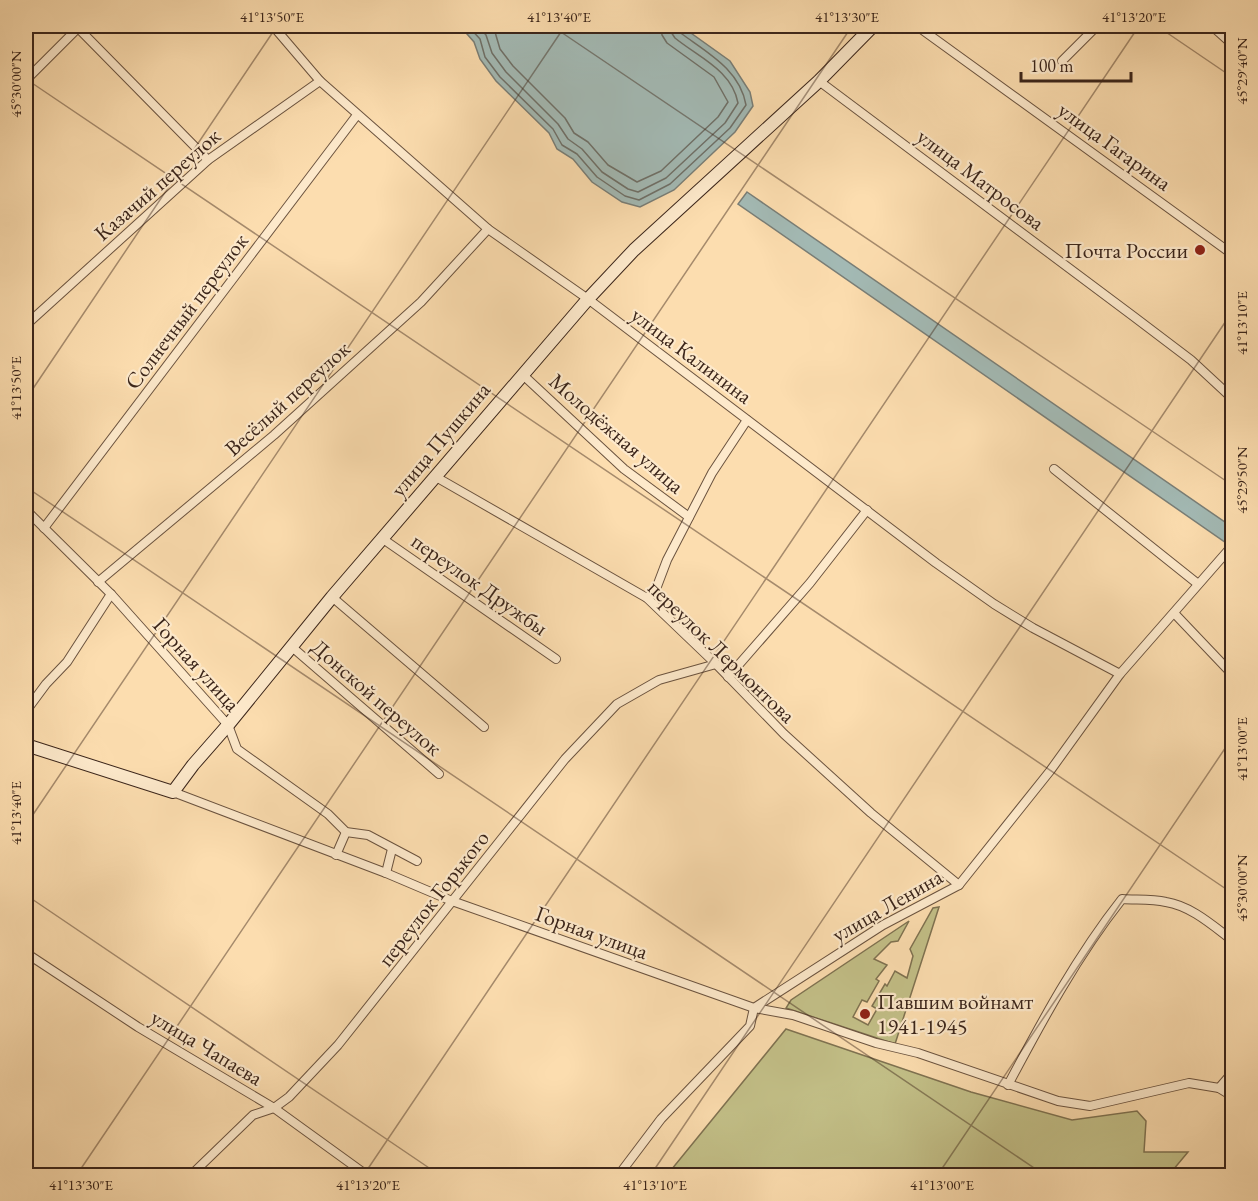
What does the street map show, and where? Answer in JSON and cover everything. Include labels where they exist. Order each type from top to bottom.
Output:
[{"type":"main road","name":"улица Пушкина","points":[[173,792],[332,597],[588,299],[634,250],[819,81],[873,26]]},
{"type":"main road","points":[[26,744],[173,792]]},
{"type":"street","name":"улица Калинина","points":[[273,26],[320,81],[488,229],[588,299],[994,604],[1033,628],[1120,674]]},
{"type":"street","points":[[1062,62],[1098,26]]},
{"type":"street","points":[[1212,26],[1233,44]]},
{"type":"street","name":"улица Гагарина","points":[[923,27],[1233,254]]},
{"type":"street","points":[[26,80],[78,28],[208,160]]},
{"type":"street","name":"Казачий переулок","points":[[26,325],[208,160],[320,81]]},
{"type":"street","name":"улица Матросова","points":[[819,81],[1191,360],[1233,398]]},
{"type":"street","name":"Солнечный переулок","points":[[44,528],[357,115]]},
{"type":"street","name":"Весёлый переулок","points":[[98,582],[274,435],[421,302],[488,229]]},
{"type":"street","name":"Молодёжная улица","points":[[523,375],[624,469],[689,517]]},
{"type":"street","points":[[646,598],[656,589],[667,560],[712,473],[747,420]]},
{"type":"street","points":[[1054,469],[1198,584]]},
{"type":"street","name":"переулок Лермонтова","points":[[436,477],[646,598],[716,664],[784,735],[871,813],[959,885]]},
{"type":"street","name":"Горная улица","points":[[26,510],[111,594],[228,725],[237,749],[328,814],[346,832],[368,836],[417,861]]},
{"type":"street","points":[[728,676],[810,583],[867,510]]},
{"type":"street","name":"переулок Дружбы","points":[[383,539],[556,659]]},
{"type":"street","name":"улица Ленина","points":[[754,1008],[883,925],[959,885],[1050,771],[1120,674],[1233,546]]},
{"type":"street","points":[[26,711],[46,684],[67,662],[111,594]]},
{"type":"street","points":[[332,597],[484,727]]},
{"type":"street","points":[[1174,613],[1233,674]]},
{"type":"street","name":"Донской переулок","points":[[292,647],[439,774]]},
{"type":"street","name":"переулок Горького","points":[[190,1176],[253,1115],[274,1108],[289,1097],[338,1045],[565,759],[617,705],[659,680],[716,664]]},
{"type":"street","name":"Горная улица","points":[[173,792],[386,873],[452,902],[754,1008],[793,1015],[876,1043],[918,1053],[1058,1101],[1090,1106],[1189,1083],[1220,1088]]},
{"type":"street","points":[[336,855],[346,832]]},
{"type":"street","points":[[386,873],[392,849]]},
{"type":"street","points":[[1008,1084],[1091,942],[1122,899],[1166,902],[1181,906],[1203,918],[1233,940]]},
{"type":"street","name":"улица Чапаева","points":[[26,953],[138,1027],[274,1108],[368,1176]]},
{"type":"street","points":[[618,1176],[661,1119],[750,1026],[754,1008]]},
{"type":"street","points":[[1233,1073],[1220,1088],[1233,1096]]},
{"type":"shaded area","points":[[939,907],[895,1044],[786,1008],[791,1000],[909,921],[898,941],[891,942],[874,959],[887,965],[876,979],[879,981],[867,1002],[862,1000],[853,1017],[868,1025],[877,1009],[872,1006],[895,971],[907,978],[913,956],[910,949],[933,908]]},
{"type":"shaded area","points":[[786,1029],[971,1092],[1072,1120],[1137,1111],[1146,1121],[1144,1152],[1188,1152],[1168,1176],[667,1175]]},
{"type":"water","points":[[460,26],[681,26],[730,61],[750,92],[753,106],[735,132],[674,190],[640,207],[622,202],[592,182],[573,159],[557,149],[549,133],[496,81],[480,59],[474,42]]},
{"type":"water","points":[[747,192],[1232,527],[1232,547],[738,204]]},
{"type":"place","name":"Почта России","points":[[1200,250]]},
{"type":"place","name":"Павшим войнамт 1941-1945","points":[[865,1014]]}]
